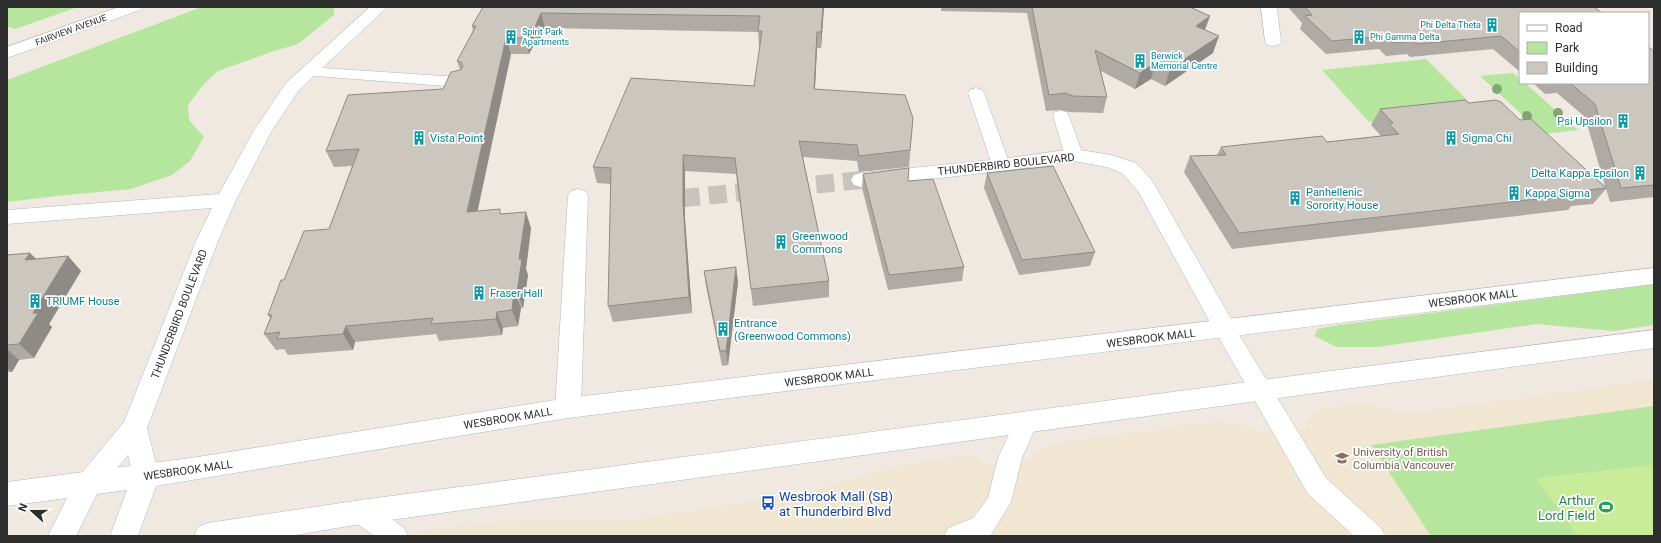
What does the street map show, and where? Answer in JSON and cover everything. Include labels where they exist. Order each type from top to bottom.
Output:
[{"type":"main road","name":"FAIRVIEW AVENUE","points":[[7,53],[134,7]]},
{"type":"main road","name":"THUNDERBIRD BOULEVARD","points":[[62,536],[89,483],[134,428],[207,241],[226,200],[262,132],[292,87],[379,7]]},
{"type":"main road","points":[[1269,7],[1273,41]]},
{"type":"main road","name":"THUNDERBIRD BOULEVARD","points":[[860,180],[1074,156],[1111,162],[1129,168],[1146,187],[1205,290],[1225,329]]},
{"type":"main road","points":[[568,408],[578,196]]},
{"type":"main road","points":[[7,217],[226,200]]},
{"type":"main road","name":"WESBROOK MALL","points":[[7,494],[191,470],[568,408],[1654,276]]},
{"type":"main road","points":[[208,536],[361,512],[1260,390],[1654,339]]},
{"type":"main road","points":[[124,536],[146,476],[134,428]]},
{"type":"lane","points":[[308,72],[459,82]]},
{"type":"lane","points":[[976,93],[1001,165]]},
{"type":"lane","points":[[1061,116],[1074,156]]},
{"type":"lane","points":[[1225,329],[1317,486],[1372,536]]},
{"type":"lane","points":[[957,536],[982,527],[999,502],[1010,458],[1026,422]]},
{"type":"lane","points":[[361,512],[395,536]]},
{"type":"shaded area","name":"University of British Columbia Vancouver","points":[[1654,380],[1654,536],[416,536],[422,531],[499,522],[621,521],[793,496],[890,468],[970,455],[977,457],[981,465],[1028,462],[1034,454],[1058,443],[1220,421],[1249,427],[1260,434],[1307,429],[1307,421],[1313,413],[1321,409],[1361,402],[1405,414]]},
{"type":"green space","points":[[7,7],[78,7],[15,29],[7,26]]},
{"type":"green space","points":[[202,7],[334,7],[334,15],[298,44],[218,71],[204,84],[188,105],[189,120],[204,137],[190,161],[172,175],[131,189],[7,202],[7,80]]},
{"type":"green space","points":[[1426,59],[1478,111],[1369,122],[1322,70]]},
{"type":"green space","points":[[1513,73],[1519,78],[1519,84],[1526,84],[1578,130],[1543,134],[1480,76]]},
{"type":"green space","points":[[1654,284],[1654,325],[1613,331],[1537,324],[1378,347],[1336,347],[1315,336],[1317,329],[1339,325]]},
{"type":"green space","points":[[1654,406],[1654,536],[1431,536],[1371,445]]},
{"type":"green space","name":"Arthur Lord Field","points":[[1654,465],[1654,536],[1578,536],[1536,478]]},
{"type":"building","points":[[483,7],[823,7],[821,32],[817,32],[814,89],[905,95],[913,118],[910,150],[859,156],[857,145],[799,141],[829,281],[751,289],[735,158],[683,155],[683,203],[689,297],[608,306],[611,168],[593,167],[631,78],[754,86],[762,31],[758,31],[760,16],[541,13],[535,27],[531,27],[525,38],[506,38],[467,212],[500,209],[500,214],[526,212],[519,259],[522,259],[517,292],[514,292],[512,310],[497,312],[496,319],[431,324],[433,318],[346,326],[343,334],[277,339],[280,332],[264,334],[272,315],[268,315],[281,280],[284,280],[304,231],[329,229],[359,149],[326,151],[348,95],[443,89],[451,72],[460,70],[463,67],[461,62],[457,61],[476,26],[472,26]]},
{"type":"building","points":[[1032,7],[1190,7],[1210,16],[1196,26],[1219,36],[1170,69],[1156,62],[1140,73],[1095,50],[1107,97],[1073,96],[1065,93],[1049,95]]},
{"type":"building","points":[[1305,7],[1594,7],[1601,12],[1519,12],[1519,51],[1501,36],[1417,44],[1414,41],[1393,43],[1386,36],[1332,41],[1305,16],[1312,15]]},
{"type":"building","points":[[1649,48],[1654,51],[1654,185],[1621,188],[1595,104],[1571,84],[1649,84]]},
{"type":"building","points":[[1465,100],[1469,103],[1496,100],[1501,102],[1520,120],[1531,119],[1606,188],[1578,191],[1581,194],[1239,233],[1190,156],[1226,155],[1221,147],[1322,136],[1327,142],[1399,134],[1389,124],[1393,123],[1380,109]]},
{"type":"building","points":[[1053,166],[1095,252],[1022,260],[987,173]]},
{"type":"building","points":[[909,168],[908,181],[933,179],[964,267],[889,275],[863,174]]},
{"type":"building","points":[[30,253],[25,260],[68,256],[33,313],[38,313],[19,344],[7,345],[7,255]]},
{"type":"building","points":[[736,267],[726,351],[720,351],[704,271]]},
{"type":"tunnel","points":[[655,201],[861,180]]},
{"type":"place","name":"Phi Delta Theta","points":[[1492,25]]},
{"type":"place","name":"Spirit Park Apartments","points":[[511,37]]},
{"type":"place","name":"Phi Gamma Delta","points":[[1359,37]]},
{"type":"place","name":"Berwick Memorial Centre","points":[[1140,61]]},
{"type":"place","name":"Psi Upsilon","points":[[1623,121]]},
{"type":"place","name":"Vista Point","points":[[419,138]]},
{"type":"place","name":"Sigma Chi","points":[[1451,138]]},
{"type":"place","name":"Delta Kappa Epsilon","points":[[1640,173]]},
{"type":"place","name":"Kappa Sigma","points":[[1514,193]]},
{"type":"place","name":"Panhellenic Sorority House","points":[[1295,198]]},
{"type":"place","name":"Greenwood Commons","points":[[781,242]]},
{"type":"place","name":"Fraser Hall","points":[[479,293]]},
{"type":"place","name":"TRIUMF House","points":[[35,301]]},
{"type":"place","name":"Entrance (Greenwood Commons)","points":[[723,329]]},
{"type":"place","name":"University of British Columbia Vancouver","points":[[1342,458]]},
{"type":"place","name":"Wesbrook Mall (SB) at Thunderbird Blvd","points":[[768,503]]},
{"type":"place","name":"Arthur Lord Field","points":[[1606,507]]}]
